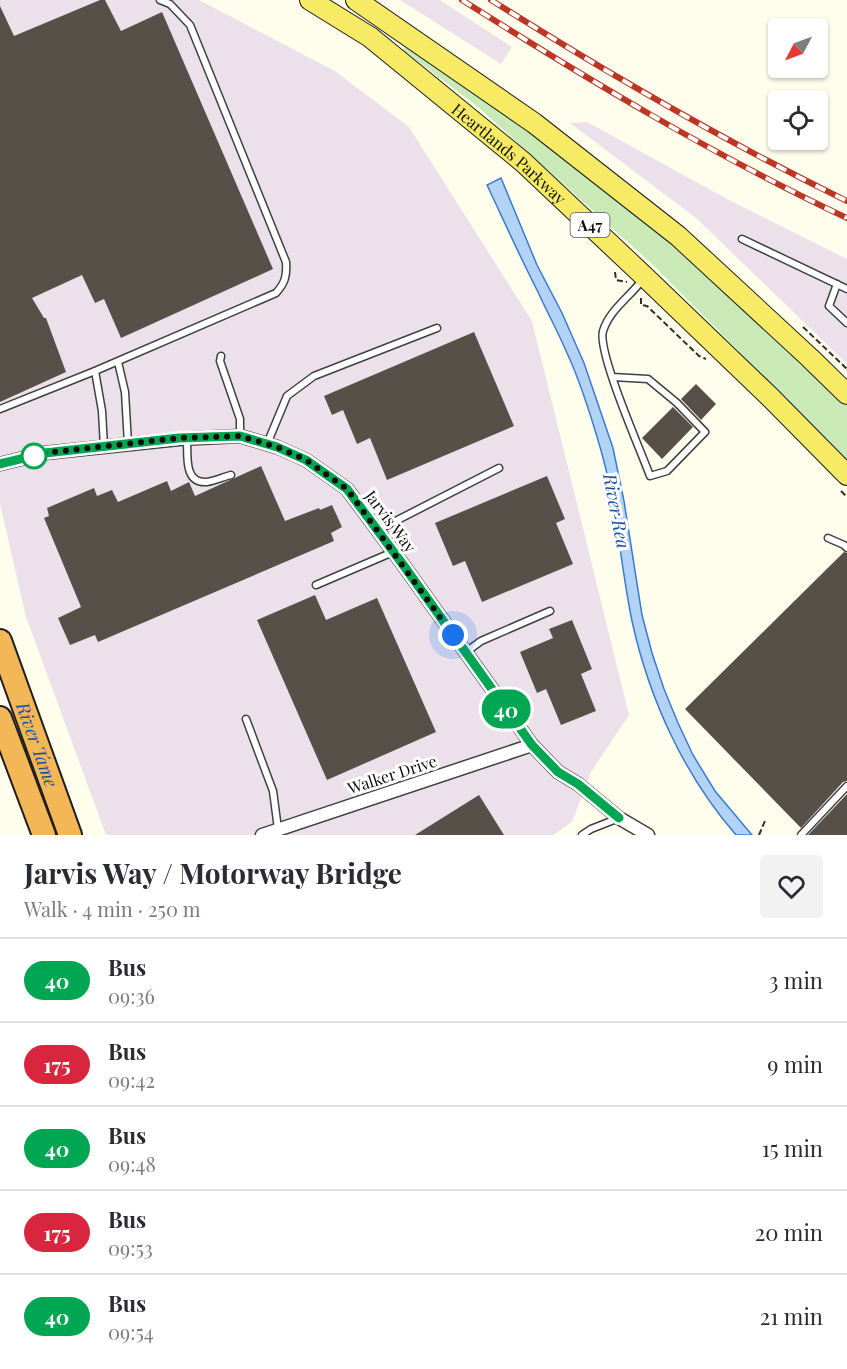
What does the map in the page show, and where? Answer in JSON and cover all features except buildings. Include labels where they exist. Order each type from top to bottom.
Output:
[{"type":"highway","points":[[0,641],[70,835]]},
{"type":"highway","points":[[0,718],[44,835]]},
{"type":"main road","name":"Heartlands Parkway","points":[[310,0],[370,37],[523,162],[770,398],[847,476]]},
{"type":"main road","name":"Heartlands Parkway","points":[[356,0],[534,123],[678,236],[847,394]]},
{"type":"street","name":"Jarvis Way","points":[[0,464],[45,453],[188,438],[240,436],[306,460],[347,489],[532,745],[558,772],[578,784],[619,818],[648,835]]},
{"type":"street","name":"Walker Drive","points":[[262,835],[532,745]]},
{"type":"lane","points":[[0,409],[118,362],[276,293],[284,284],[287,273],[286,262],[190,25],[170,4],[159,0]]},
{"type":"lane","points":[[742,239],[847,289]]},
{"type":"lane","points":[[612,378],[648,379],[677,403],[705,432],[667,471],[650,476],[612,378],[606,360],[602,333],[612,312],[645,277]]},
{"type":"lane","points":[[837,284],[829,306],[847,322]]},
{"type":"lane","points":[[267,444],[287,396],[314,376],[437,328]]},
{"type":"lane","points":[[221,356],[220,361],[240,419],[240,436]]},
{"type":"lane","points":[[118,362],[125,392],[128,444]]},
{"type":"lane","points":[[95,371],[102,411],[104,447]]},
{"type":"lane","points":[[188,438],[189,471],[193,478],[207,482],[231,475]]},
{"type":"lane","points":[[377,530],[499,468]]},
{"type":"lane","points":[[828,538],[847,548]]},
{"type":"lane","points":[[316,585],[393,552]]},
{"type":"lane","points":[[466,652],[481,640],[550,611]]},
{"type":"lane","points":[[246,720],[273,791],[279,830]]},
{"type":"lane","points":[[801,835],[847,786]]},
{"type":"lane","points":[[582,835],[619,818]]},
{"type":"path","points":[[760,834],[765,821]]},
{"type":"shaded area","points":[[0,0],[199,0],[335,71],[409,127],[532,321],[629,715],[591,772],[572,822],[553,835],[106,835],[26,617],[0,504]]},
{"type":"shaded area","points":[[400,0],[440,0],[512,47],[501,64]]},
{"type":"shaded area","points":[[587,122],[729,200],[847,259],[847,364],[696,218],[570,123]]},
{"type":"green space","points":[[405,47],[548,143],[676,244],[847,402],[847,460],[653,265],[478,107],[403,50]]},
{"type":"water","name":"River Rea","points":[[501,178],[537,265],[584,363],[613,448],[642,615],[664,689],[693,755],[715,791],[752,835],[736,835],[700,787],[671,735],[648,679],[632,621],[606,468],[597,435],[572,364],[487,185]]},
{"type":"railway","points":[[462,0],[651,115],[797,194],[847,218]]},
{"type":"railway","points":[[491,0],[666,105],[756,155],[847,201]]},
{"type":"bus line","name":"40","points":[[0,464],[45,453],[179,438],[240,436],[277,447],[306,460],[347,489],[532,745],[558,772],[578,784],[619,818]]},
{"type":"route","points":[[34,456],[179,438],[240,436],[277,447],[306,460],[347,489],[453,635]]},
{"type":"water label","name":"River Tame","points":[[34,745]]}]
